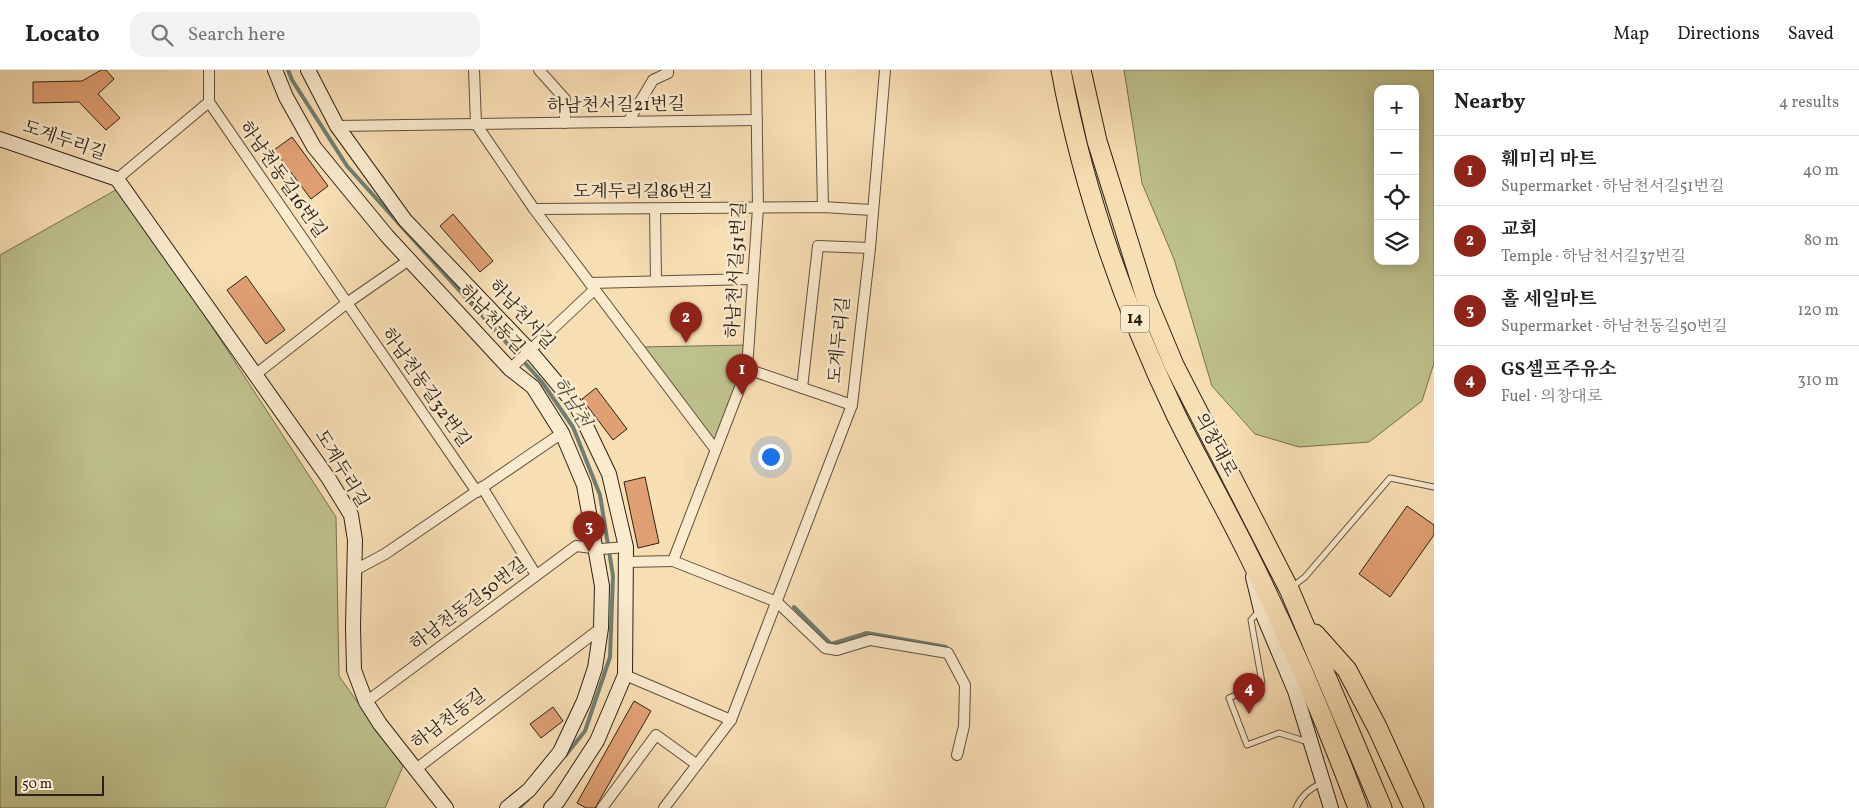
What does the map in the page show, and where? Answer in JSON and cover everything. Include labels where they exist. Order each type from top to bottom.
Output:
[{"type":"highway","name":"의창대로","points":[[1061,70],[1081,167],[1132,311],[1176,414],[1248,554],[1314,699],[1358,808]]},
{"type":"highway","name":"의창대로","points":[[1081,70],[1102,159],[1146,298],[1187,392],[1289,589],[1382,808]]},
{"type":"highway","points":[[1304,622],[1347,670],[1377,727],[1414,808]]},
{"type":"street","points":[[209,70],[209,102]]},
{"type":"street","name":"하남천동길","points":[[275,70],[286,97],[314,147],[409,260],[532,387],[562,433],[584,485],[599,548],[602,586],[601,628],[592,676],[584,701],[560,752],[530,790],[507,808]]},
{"type":"street","name":"하남천서길","points":[[308,70],[337,126],[405,220],[577,407],[609,474],[621,547],[626,562],[625,675],[597,741],[558,801],[551,808]]},
{"type":"street","points":[[474,70],[476,124],[534,209],[715,450]]},
{"type":"street","points":[[540,70],[565,99],[565,123]]},
{"type":"street","points":[[628,122],[653,80],[668,73],[668,70]]},
{"type":"street","name":"하남천서길51번길","points":[[674,562],[747,369],[758,208],[756,70]]},
{"type":"street","points":[[820,70],[823,207]]},
{"type":"street","name":"도계두리길","points":[[664,808],[731,720],[852,405],[870,248],[871,210],[885,70]]},
{"type":"street","name":"도계두리길","points":[[117,179],[209,102]]},
{"type":"street","name":"하남천동길16번길","points":[[209,102],[347,303]]},
{"type":"street","name":"하남천서길21번길","points":[[337,126],[757,120]]},
{"type":"street","name":"도계두리길","points":[[0,139],[117,179],[329,479],[351,515],[355,540],[354,670],[366,702],[446,808]]},
{"type":"street","name":"도계두리길86번길","points":[[534,209],[823,207],[871,210]]},
{"type":"street","points":[[655,209],[656,280]]},
{"type":"street","points":[[802,388],[818,246],[870,248]]},
{"type":"street","points":[[256,374],[347,303],[409,260]]},
{"type":"street","points":[[513,367],[592,286],[656,280],[753,280]]},
{"type":"street","name":"하남천동길32번길","points":[[347,303],[480,490],[536,575]]},
{"type":"street","points":[[747,369],[852,405]]},
{"type":"street","points":[[355,570],[385,554],[562,433]]},
{"type":"street","name":"하남천동길50번길","points":[[366,702],[576,546],[621,547]]},
{"type":"street","points":[[1248,554],[1260,610],[1295,691],[1331,808]]},
{"type":"street","points":[[626,562],[674,562],[777,602],[825,648],[837,650],[870,640],[948,653],[965,685],[964,726],[958,755]]},
{"type":"street","name":"하남천동길","points":[[416,769],[601,628]]},
{"type":"street","points":[[625,675],[731,720]]},
{"type":"street","points":[[602,808],[656,735],[696,764]]},
{"type":"lane","points":[[1289,589],[1305,577],[1390,478],[1434,487]]},
{"type":"lane","points":[[1260,610],[1251,620],[1262,683],[1229,698],[1247,745],[1279,733],[1312,744]]},
{"type":"lane","points":[[1296,808],[1300,800],[1314,786],[1323,782]]},
{"type":"green space","points":[[1124,70],[1434,70],[1434,363],[1422,401],[1369,442],[1299,447],[1255,434],[1212,386],[1174,259],[1142,183]]},
{"type":"green space","points":[[121,187],[336,517],[339,676],[403,766],[385,808],[0,808],[0,255]]},
{"type":"green space","points":[[748,345],[746,370],[715,447],[640,347]]},
{"type":"building","points":[[101,70],[106,70],[114,79],[98,94],[120,118],[106,130],[79,102],[33,103],[33,82],[82,81]]},
{"type":"building","points":[[292,137],[328,186],[311,199],[274,150]]},
{"type":"building","points":[[453,214],[493,261],[480,272],[440,226]]},
{"type":"building","points":[[246,276],[285,330],[266,344],[227,290]]},
{"type":"building","points":[[596,388],[627,429],[613,440],[582,399]]},
{"type":"building","points":[[645,477],[659,543],[638,548],[624,482]]},
{"type":"building","points":[[1407,506],[1434,525],[1434,535],[1390,597],[1359,574]]},
{"type":"building","points":[[634,701],[651,711],[595,808],[586,808],[577,803]]},
{"type":"building","points":[[553,707],[563,721],[541,738],[530,724]]},
{"type":"waterway","name":"하남천","points":[[288,70],[292,80],[347,166],[542,382],[573,427],[600,495],[613,576],[610,657],[585,731],[565,756]]},
{"type":"waterway","points":[[794,607],[831,644],[867,633],[946,647]]},
{"type":"waterway","name":"하남천","points":[[519,808],[528,799]]},
{"type":"place","name":"교회","points":[[686,343]]},
{"type":"place","name":"훼미리 마트","points":[[742,395]]},
{"type":"place","name":"홀 세일마트","points":[[589,552]]},
{"type":"place","name":"GS셀프주유소","points":[[1249,714]]}]
